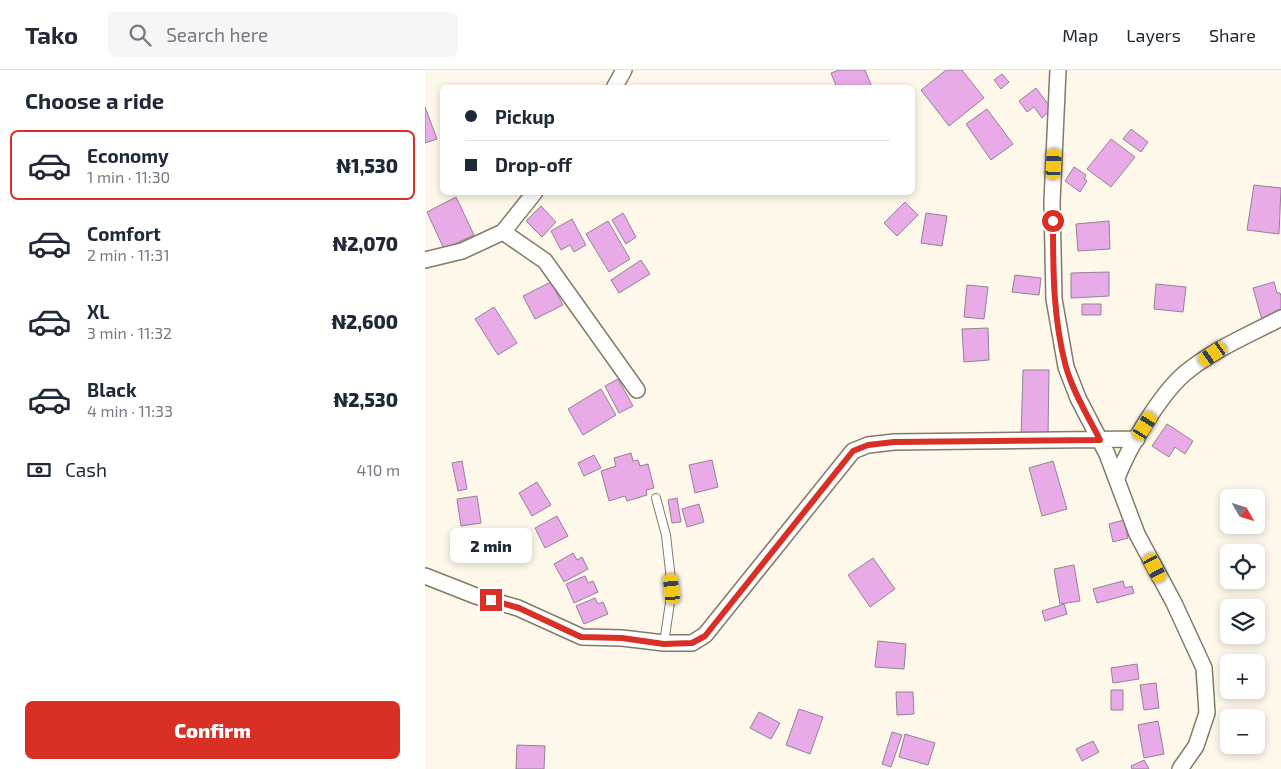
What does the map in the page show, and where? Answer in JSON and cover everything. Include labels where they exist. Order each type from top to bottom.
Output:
[{"type":"street","points":[[616,85],[624,70]]},
{"type":"street","points":[[1059,70],[1052,202],[1054,298],[1066,367],[1078,398],[1117,478],[1137,534],[1204,668],[1207,713],[1196,746],[1180,769]]},
{"type":"street","points":[[425,260],[462,251],[503,232],[533,195]]},
{"type":"street","points":[[503,232],[545,261],[637,390]]},
{"type":"street","points":[[1117,478],[1124,459],[1161,400],[1183,375],[1213,354],[1281,318]]},
{"type":"street","points":[[425,576],[477,596],[519,608],[581,637],[622,638],[664,644],[692,643],[705,636],[853,451],[868,445],[894,442],[1137,439]]},
{"type":"lane","points":[[656,498],[666,535],[672,589],[664,644]]},
{"type":"building","points":[[839,70],[865,70],[871,85],[836,85],[831,73]]},
{"type":"building","points":[[946,70],[962,70],[984,98],[949,126],[921,90]]},
{"type":"building","points":[[1002,74],[1009,82],[1001,89],[994,80]]},
{"type":"building","points":[[1036,88],[1052,109],[1042,118],[1034,107],[1027,112],[1019,101]]},
{"type":"building","points":[[425,107],[437,139],[425,143]]},
{"type":"building","points":[[987,109],[1013,144],[991,160],[966,124]]},
{"type":"building","points":[[1131,129],[1148,142],[1141,152],[1123,139]]},
{"type":"building","points":[[1111,139],[1135,157],[1111,187],[1087,169]]},
{"type":"building","points":[[1074,167],[1086,175],[1084,179],[1087,181],[1080,192],[1065,181]]},
{"type":"building","points":[[1254,185],[1281,188],[1279,234],[1247,230]]},
{"type":"building","points":[[456,197],[474,235],[444,249],[427,212]]},
{"type":"building","points":[[905,202],[918,215],[897,236],[884,223]]},
{"type":"building","points":[[541,206],[556,222],[542,237],[526,221]]},
{"type":"building","points":[[623,213],[636,237],[626,244],[612,220]]},
{"type":"building","points":[[926,213],[947,216],[942,246],[921,243]]},
{"type":"building","points":[[572,219],[586,245],[574,252],[570,245],[561,250],[551,231]]},
{"type":"building","points":[[608,221],[630,259],[609,272],[586,234]]},
{"type":"building","points":[[1109,221],[1110,249],[1078,251],[1076,224]]},
{"type":"building","points":[[641,260],[650,274],[619,293],[611,280]]},
{"type":"building","points":[[1109,272],[1109,296],[1071,298],[1071,273]]},
{"type":"building","points":[[1015,275],[1041,278],[1039,295],[1012,292]]},
{"type":"building","points":[[551,282],[563,305],[535,319],[523,296]]},
{"type":"building","points":[[1274,282],[1277,293],[1280,293],[1281,296],[1281,314],[1262,320],[1253,288]]},
{"type":"building","points":[[1156,284],[1186,287],[1183,312],[1154,309]]},
{"type":"building","points":[[967,285],[988,287],[984,319],[964,317]]},
{"type":"building","points":[[1082,304],[1101,304],[1101,315],[1082,315]]},
{"type":"building","points":[[494,307],[517,343],[498,355],[475,319]]},
{"type":"building","points":[[988,328],[989,360],[964,362],[962,329]]},
{"type":"building","points":[[1023,370],[1049,370],[1048,437],[1021,437]]},
{"type":"building","points":[[618,379],[633,406],[619,413],[605,386]]},
{"type":"building","points":[[601,389],[616,415],[583,435],[568,409]]},
{"type":"building","points":[[1167,424],[1193,441],[1185,454],[1175,447],[1169,457],[1152,446]]},
{"type":"building","points":[[631,453],[633,461],[638,460],[640,466],[648,464],[654,488],[646,490],[647,495],[627,501],[625,496],[609,501],[601,471],[616,466],[614,458]]},
{"type":"building","points":[[594,455],[601,468],[584,476],[578,463]]},
{"type":"building","points":[[712,460],[718,487],[695,493],[689,465]]},
{"type":"building","points":[[462,461],[467,489],[458,491],[452,463]]},
{"type":"building","points":[[1053,461],[1067,509],[1042,516],[1029,468]]},
{"type":"building","points":[[537,482],[551,505],[532,516],[519,493]]},
{"type":"building","points":[[477,496],[481,523],[461,526],[457,499]]},
{"type":"building","points":[[677,498],[681,522],[672,523],[668,500]]},
{"type":"building","points":[[699,504],[704,522],[687,527],[682,509]]},
{"type":"building","points":[[557,516],[568,536],[545,548],[535,528]]},
{"type":"building","points":[[1124,520],[1128,538],[1113,542],[1109,524]]},
{"type":"building","points":[[573,553],[577,560],[582,557],[588,569],[564,582],[554,564]]},
{"type":"building","points":[[873,558],[895,589],[870,607],[848,575]]},
{"type":"building","points":[[1074,565],[1080,601],[1060,604],[1054,569]]},
{"type":"building","points":[[585,576],[588,583],[593,581],[598,592],[574,603],[566,584]]},
{"type":"building","points":[[1123,581],[1125,588],[1132,586],[1134,593],[1097,603],[1093,589]]},
{"type":"building","points":[[595,598],[598,604],[603,602],[608,614],[584,624],[576,606]]},
{"type":"building","points":[[1064,604],[1067,614],[1045,621],[1042,611]]},
{"type":"building","points":[[878,641],[906,644],[904,669],[875,667]]},
{"type":"building","points":[[1137,664],[1139,679],[1113,683],[1111,668]]},
{"type":"building","points":[[1156,683],[1159,708],[1144,710],[1140,685]]},
{"type":"building","points":[[1111,690],[1123,690],[1123,710],[1111,710]]},
{"type":"building","points":[[896,692],[913,692],[914,714],[897,715]]},
{"type":"building","points":[[799,709],[823,717],[810,754],[786,745]]},
{"type":"building","points":[[759,712],[780,723],[771,739],[750,728]]},
{"type":"building","points":[[1158,721],[1164,754],[1144,758],[1138,725]]},
{"type":"building","points":[[892,732],[902,735],[891,767],[882,764]]},
{"type":"building","points":[[905,734],[935,743],[928,765],[899,757]]},
{"type":"building","points":[[1093,741],[1099,752],[1082,761],[1076,749]]},
{"type":"building","points":[[517,745],[545,746],[544,769],[516,769]]},
{"type":"building","points":[[1144,760],[1149,769],[1132,769],[1131,766]]},
{"type":"route","points":[[491,600],[544,618],[581,637],[598,639],[622,638],[664,644],[692,643],[705,636],[837,467],[853,451],[868,445],[894,442],[1100,440],[1089,415],[1078,398],[1066,367],[1054,298],[1053,221]]}]
